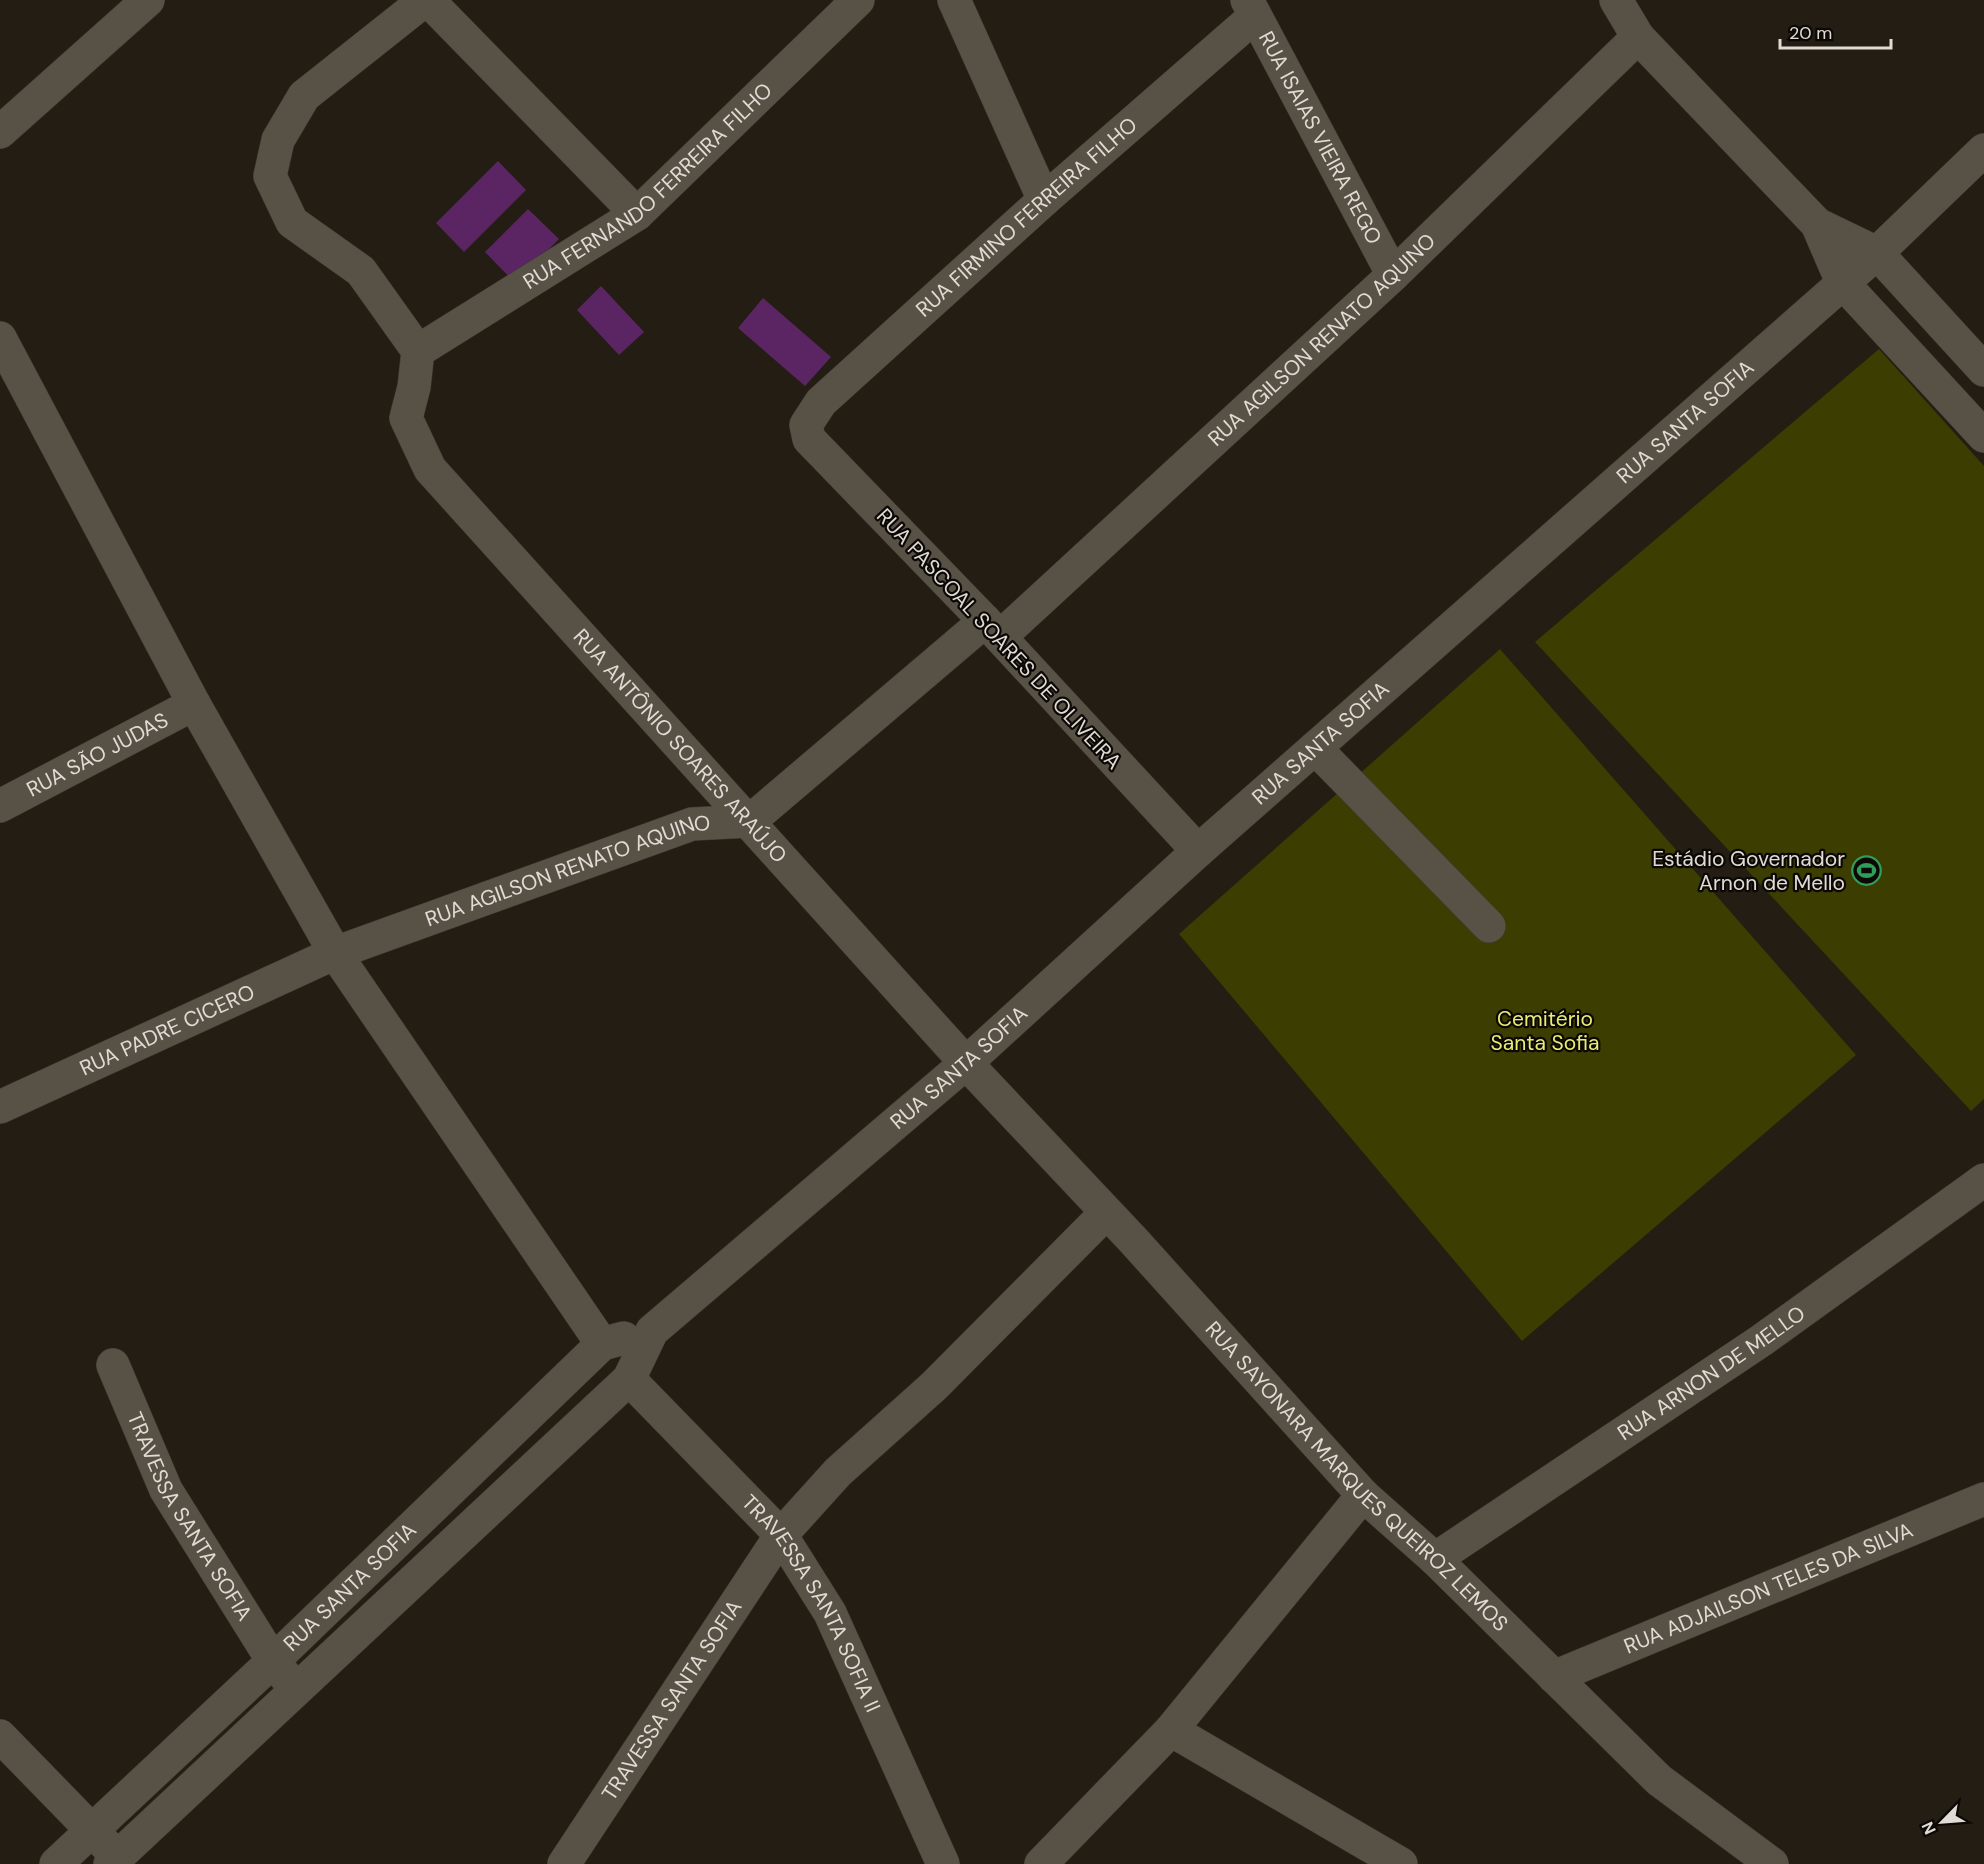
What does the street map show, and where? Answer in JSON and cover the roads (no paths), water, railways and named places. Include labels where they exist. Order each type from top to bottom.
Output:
[{"type":"street","points":[[0,132],[148,0]]},
{"type":"street","points":[[418,351],[361,271],[292,222],[270,176],[278,140],[304,96],[427,0],[637,214]]},
{"type":"street","name":"RUA FERNANDO FERREIRA FILHO","points":[[418,351],[637,214],[858,0]]},
{"type":"street","points":[[954,0],[1044,200]]},
{"type":"street","points":[[1616,0],[1638,37],[1817,224],[1842,282],[1984,436]]},
{"type":"street","name":"RUA FIRMINO FERREIRA FILHO","points":[[806,425],[821,402],[1044,200],[1250,8]]},
{"type":"street","name":"RUA ISAIAS VIEIRA REGO","points":[[1250,8],[1393,275]]},
{"type":"street","name":"RUA AGILSON RENATO AQUINO","points":[[335,953],[692,824],[750,821],[992,629],[1393,275],[1638,37]]},
{"type":"street","name":"RUA SANTA SOFIA","points":[[113,1860],[629,1379],[652,1331],[966,1063],[1198,850],[1877,253],[1984,150]]},
{"type":"street","points":[[1817,224],[1877,253],[1984,370]]},
{"type":"street","points":[[0,338],[194,704],[335,953],[602,1344]]},
{"type":"street","name":"RUA ANTÔNIO SOARES ARAÚJO","points":[[418,351],[414,387],[406,418],[430,469],[966,1063]]},
{"type":"street","name":"RUA PASCOAL SOARES DE OLIVEIRA","points":[[806,425],[809,439],[992,629],[1198,850]]},
{"type":"street","name":"RUA SÃO JUDAS","points":[[0,806],[194,704]]},
{"type":"street","points":[[1315,748],[1489,926]]},
{"type":"street","name":"RUA PADRE CICERO","points":[[0,1107],[335,953]]},
{"type":"street","name":"RUA SAYONARA MARQUES QUEIROZ LEMOS","points":[[966,1063],[1363,1495],[1435,1559],[1659,1780],[1772,1864]]},
{"type":"street","name":"RUA ARNON DE MELLO","points":[[1435,1559],[1762,1340],[1984,1180]]},
{"type":"street","name":"TRAVESSA SANTA SOFIA","points":[[564,1864],[781,1535],[838,1472],[934,1386],[1106,1213]]},
{"type":"street","name":"RUA SANTA SOFIA","points":[[56,1864],[273,1661],[602,1344],[652,1331]]},
{"type":"street","name":"TRAVESSA SANTA SOFIA","points":[[112,1365],[166,1490],[273,1661],[297,1690]]},
{"type":"street","name":"TRAVESSA SANTA SOFIA II","points":[[629,1379],[781,1535],[830,1613],[943,1864]]},
{"type":"street","points":[[1041,1864],[1171,1730],[1363,1495]]},
{"type":"street","name":"RUA ADJAILSON TELES DA SILVA","points":[[1554,1677],[1984,1499]]},
{"type":"street","points":[[1171,1730],[1401,1864]]},
{"type":"street","points":[[0,1736],[92,1831],[113,1860]]},
{"type":"place","name":"Estádio Governador Arnon de Mello","points":[[1866,871]]},
{"type":"park label","name":"Cemitério Santa Sofia","points":[[1545,1031]]}]
